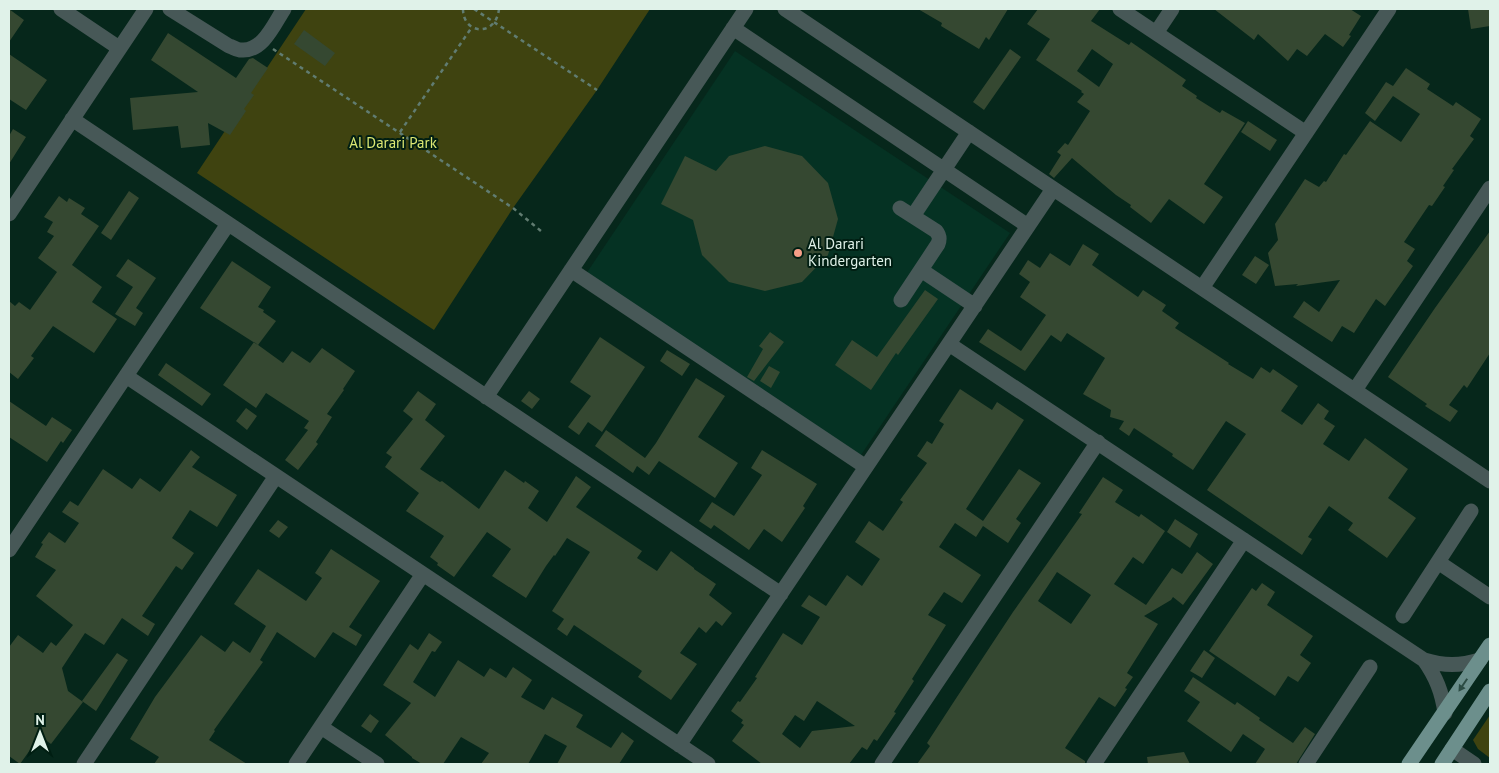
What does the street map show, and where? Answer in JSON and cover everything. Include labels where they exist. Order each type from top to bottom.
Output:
[{"type":"main road","points":[[1409,764],[1490,645]]},
{"type":"main road","points":[[1442,764],[1490,691]]},
{"type":"street","points":[[61,9],[119,48]]},
{"type":"street","points":[[9,214],[146,9]]},
{"type":"street","points":[[170,9],[229,46],[240,50],[251,49],[260,44],[284,9]]},
{"type":"street","points":[[486,397],[746,9]]},
{"type":"street","points":[[785,9],[1490,481]]},
{"type":"street","points":[[1120,9],[1306,134]]},
{"type":"street","points":[[1156,33],[1172,9]]},
{"type":"street","points":[[1202,288],[1389,9]]},
{"type":"street","points":[[733,28],[1028,226]]},
{"type":"street","points":[[72,119],[781,594]]},
{"type":"street","points":[[902,300],[940,240],[936,231],[906,212],[944,169],[969,132]]},
{"type":"street","points":[[1355,390],[1490,188]]},
{"type":"street","points":[[679,745],[1053,189]]},
{"type":"street","points":[[9,550],[228,224]]},
{"type":"street","points":[[571,270],[866,467]]},
{"type":"street","points":[[921,270],[975,306]]},
{"type":"street","points":[[950,344],[1424,660],[1452,666],[1480,660]]},
{"type":"street","points":[[126,376],[708,764]]},
{"type":"street","points":[[882,764],[1098,442]]},
{"type":"street","points":[[84,764],[276,476]]},
{"type":"street","points":[[1403,616],[1471,511]]},
{"type":"street","points":[[1094,764],[1244,540]]},
{"type":"street","points":[[1438,562],[1490,597]]},
{"type":"street","points":[[296,764],[423,574]]},
{"type":"street","points":[[1424,660],[1439,685],[1445,712]]},
{"type":"street","points":[[1306,764],[1370,667]]},
{"type":"street","points":[[321,727],[377,764]]},
{"type":"street","points":[[1452,749],[1474,764]]},
{"type":"path","points":[[463,9],[467,22],[472,27],[480,29],[487,28],[494,22],[498,17],[499,9]]},
{"type":"path","points":[[474,9],[597,90]]},
{"type":"path","points":[[400,132],[472,27]]},
{"type":"path","points":[[260,44],[278,52],[400,132],[513,208],[541,231]]},
{"type":"shaded area","name":"Al Darari Kindergarten","points":[[735,51],[1010,233],[861,455],[586,274]]},
{"type":"green space","name":"Al Darari Park","points":[[306,9],[650,9],[597,90],[513,208],[434,330],[197,173]]},
{"type":"green space","points":[[1490,715],[1490,758],[1478,749],[1473,740]]},
{"type":"building","points":[[9,9],[24,20],[9,42]]},
{"type":"building","points":[[918,9],[1008,9],[989,40],[986,37],[979,49],[941,26],[942,23]]},
{"type":"building","points":[[1038,9],[1100,9],[1091,21],[1129,45],[1131,42],[1186,80],[1182,86],[1197,96],[1196,98],[1220,113],[1222,110],[1245,123],[1204,184],[1223,197],[1204,224],[1169,199],[1151,223],[1072,158],[1054,178],[1049,174],[1061,155],[1057,152],[1065,143],[1068,145],[1090,111],[1077,102],[1084,94],[1082,91],[1036,60],[1050,39],[1027,24]],"holes":[[[1092,49],[1113,64],[1099,87],[1077,71]]]},
{"type":"building","points":[[1214,9],[1350,9],[1361,16],[1343,47],[1325,34],[1307,56],[1297,49],[1288,61],[1258,34],[1254,40]]},
{"type":"building","points":[[1468,9],[1490,9],[1490,26],[1471,29]]},
{"type":"building","points":[[304,30],[335,53],[325,66],[294,44]]},
{"type":"building","points":[[168,33],[236,78],[249,59],[253,58],[268,68],[251,93],[254,95],[244,109],[246,111],[230,135],[208,123],[210,145],[181,148],[178,126],[133,130],[130,98],[198,92],[151,60]]},
{"type":"building","points":[[1010,49],[1021,57],[984,110],[973,102]]},
{"type":"building","points":[[9,54],[47,80],[26,110],[9,99]]},
{"type":"building","points":[[1406,68],[1430,84],[1427,89],[1453,106],[1456,102],[1481,119],[1470,136],[1474,139],[1452,169],[1454,170],[1443,186],[1445,187],[1432,206],[1429,205],[1404,242],[1415,249],[1407,261],[1413,266],[1385,306],[1376,299],[1354,333],[1342,326],[1332,342],[1293,317],[1304,301],[1319,312],[1340,280],[1296,286],[1298,284],[1275,286],[1268,253],[1278,240],[1275,224],[1305,179],[1319,187],[1324,181],[1326,182],[1344,154],[1346,155],[1370,121],[1401,142],[1420,114],[1393,96],[1375,121],[1365,113],[1386,82],[1393,86]]},
{"type":"building","points":[[1248,121],[1277,140],[1270,151],[1241,132]]},
{"type":"building","points":[[13,129],[26,137],[9,164],[9,136]]},
{"type":"building","points":[[765,146],[802,156],[828,183],[838,219],[828,255],[802,282],[765,291],[729,282],[702,255],[693,220],[661,204],[685,156],[716,171],[729,156]]},
{"type":"building","points":[[129,191],[139,198],[111,240],[101,233]]},
{"type":"building","points":[[59,196],[67,202],[69,198],[85,208],[81,214],[99,226],[72,265],[102,287],[92,302],[117,319],[94,353],[53,326],[31,356],[34,358],[18,379],[9,372],[9,301],[15,306],[19,302],[30,310],[57,272],[38,258],[54,236],[47,232],[53,222],[44,217]]},
{"type":"building","points":[[1490,231],[1490,353],[1467,388],[1464,385],[1449,405],[1458,411],[1450,422],[1425,406],[1427,404],[1388,377]]},
{"type":"building","points":[[1083,244],[1099,254],[1092,265],[1138,297],[1143,290],[1166,305],[1162,311],[1179,323],[1175,328],[1228,364],[1253,379],[1261,367],[1270,373],[1273,369],[1298,386],[1281,411],[1302,425],[1318,403],[1329,411],[1324,419],[1335,426],[1323,444],[1349,461],[1365,438],[1408,469],[1388,498],[1416,518],[1387,558],[1348,530],[1353,523],[1329,506],[1308,537],[1312,539],[1302,555],[1207,490],[1246,434],[1226,421],[1193,470],[1134,428],[1129,436],[1119,429],[1124,421],[1110,417],[1111,410],[1083,394],[1105,358],[1067,333],[1061,342],[1051,335],[1025,371],[979,342],[988,329],[1021,351],[1046,315],[1020,297],[1030,282],[1019,274],[1028,260],[1040,268],[1050,253],[1070,266]]},
{"type":"building","points":[[1255,256],[1269,265],[1256,284],[1242,275]]},
{"type":"building","points":[[128,259],[156,278],[136,308],[143,313],[135,326],[115,314],[133,287],[116,276]]},
{"type":"building","points":[[232,261],[271,287],[258,307],[276,321],[258,345],[200,308]]},
{"type":"building","points":[[925,290],[938,299],[898,355],[896,353],[871,390],[835,365],[852,340],[877,357]]},
{"type":"building","points":[[770,332],[784,342],[754,381],[747,377],[763,349],[759,346]]},
{"type":"building","points":[[600,337],[645,367],[602,432],[588,422],[579,435],[568,427],[591,396],[570,382]]},
{"type":"building","points":[[254,342],[283,363],[292,351],[310,363],[322,348],[355,371],[327,414],[332,417],[316,442],[318,444],[298,470],[285,460],[308,430],[304,428],[309,421],[266,393],[256,408],[223,385]]},
{"type":"building","points":[[667,350],[690,364],[682,376],[660,361]]},
{"type":"building","points":[[166,363],[211,394],[202,406],[158,375]]},
{"type":"building","points":[[769,366],[780,372],[771,388],[760,381]]},
{"type":"building","points":[[696,378],[725,396],[698,437],[738,463],[715,498],[659,461],[649,475],[637,466],[633,473],[595,446],[606,430],[645,458]]},
{"type":"building","points":[[960,389],[992,410],[997,402],[1024,420],[966,509],[983,521],[1019,469],[1041,483],[1016,519],[1021,523],[1008,543],[983,526],[976,537],[955,523],[939,547],[981,575],[962,603],[944,592],[928,615],[946,625],[912,679],[914,681],[894,712],[896,713],[877,741],[874,739],[867,750],[862,747],[849,764],[762,764],[732,741],[744,725],[741,723],[743,720],[731,711],[757,678],[755,677],[783,633],[802,645],[820,617],[801,606],[809,595],[826,606],[847,575],[862,586],[880,559],[855,542],[869,521],[883,531],[903,502],[900,500],[927,463],[917,456],[927,441],[932,444],[944,424],[939,421]],"holes":[[[817,701],[855,726],[812,731],[800,748],[782,734],[795,715],[804,721]]]},
{"type":"building","points":[[418,391],[436,404],[425,420],[445,436],[420,469],[440,482],[442,481],[479,509],[505,470],[539,491],[528,508],[547,522],[576,476],[591,487],[576,507],[642,551],[637,558],[657,571],[671,551],[716,584],[709,595],[732,613],[722,626],[716,621],[706,633],[699,627],[680,653],[697,664],[671,700],[638,677],[642,671],[574,625],[567,636],[557,629],[564,619],[552,611],[590,552],[567,538],[546,566],[526,598],[492,576],[511,549],[487,532],[454,577],[437,565],[438,563],[430,557],[444,536],[406,511],[419,493],[385,467],[392,457],[386,453],[413,419],[403,411]]},
{"type":"building","points":[[529,391],[540,399],[532,409],[521,401]]},
{"type":"building","points":[[9,401],[46,426],[52,417],[72,430],[63,443],[61,441],[47,462],[9,437]]},
{"type":"building","points":[[246,408],[257,416],[247,430],[236,421]]},
{"type":"building","points":[[191,450],[200,457],[192,467],[237,495],[217,527],[190,510],[172,538],[194,553],[182,570],[176,566],[142,616],[155,624],[148,636],[122,618],[104,645],[85,633],[62,668],[68,691],[83,702],[51,744],[40,736],[20,764],[9,756],[9,647],[18,635],[43,653],[51,642],[56,646],[73,625],[36,596],[56,570],[35,557],[43,544],[41,543],[49,532],[65,543],[79,523],[62,512],[70,501],[78,506],[103,469],[132,489],[140,478],[160,492]]},
{"type":"building","points":[[762,450],[817,484],[803,506],[805,508],[782,542],[764,529],[749,550],[714,525],[711,529],[699,521],[712,502],[734,516],[762,475],[751,468]]},
{"type":"building","points":[[1103,477],[1123,490],[1115,502],[1139,517],[1141,514],[1165,531],[1143,564],[1133,557],[1114,584],[1146,605],[1172,568],[1182,574],[1197,552],[1213,564],[1183,605],[1173,597],[1144,616],[1158,624],[1127,673],[1133,677],[1125,688],[1127,689],[1115,707],[1099,697],[1065,748],[1085,761],[1085,764],[917,764],[930,746],[927,743],[1013,612],[1082,514],[1079,513]],"holes":[[[1057,572],[1091,595],[1071,624],[1038,601]]]},
{"type":"building","points":[[1175,519],[1198,534],[1190,548],[1167,532]]},
{"type":"building","points":[[278,520],[288,527],[279,538],[269,531]]},
{"type":"building","points":[[331,549],[380,581],[349,627],[362,635],[356,646],[333,632],[315,658],[277,632],[260,660],[263,662],[214,730],[209,740],[247,764],[154,764],[159,757],[130,739],[155,697],[201,635],[225,652],[233,641],[250,653],[266,626],[234,604],[258,569],[306,601],[322,578],[315,573]]},
{"type":"building","points":[[1262,583],[1275,592],[1267,605],[1313,636],[1300,655],[1311,663],[1298,682],[1288,676],[1275,696],[1209,651],[1252,588],[1256,591]]},
{"type":"building","points":[[429,633],[442,642],[435,652],[432,651],[413,682],[435,697],[458,660],[484,677],[490,668],[506,678],[513,667],[532,680],[521,697],[544,710],[552,697],[583,715],[576,727],[611,748],[622,732],[634,741],[619,764],[557,764],[567,746],[545,734],[528,764],[481,764],[489,753],[461,737],[443,764],[422,764],[385,735],[411,703],[383,685],[410,644],[418,650]]},
{"type":"building","points":[[1204,650],[1215,658],[1202,678],[1190,671]]},
{"type":"building","points":[[117,653],[128,660],[96,711],[82,701]]},
{"type":"building","points":[[1193,677],[1235,705],[1237,702],[1260,718],[1259,720],[1293,743],[1305,727],[1315,734],[1296,764],[1255,764],[1265,749],[1243,734],[1231,752],[1187,721],[1200,702],[1184,691]]},
{"type":"building","points":[[370,714],[379,721],[371,733],[361,726]]},
{"type":"building","points":[[1184,752],[1190,764],[1148,764],[1147,757]]},
{"type":"place","name":"Al Darari Kindergarten","points":[[798,253]]}]
